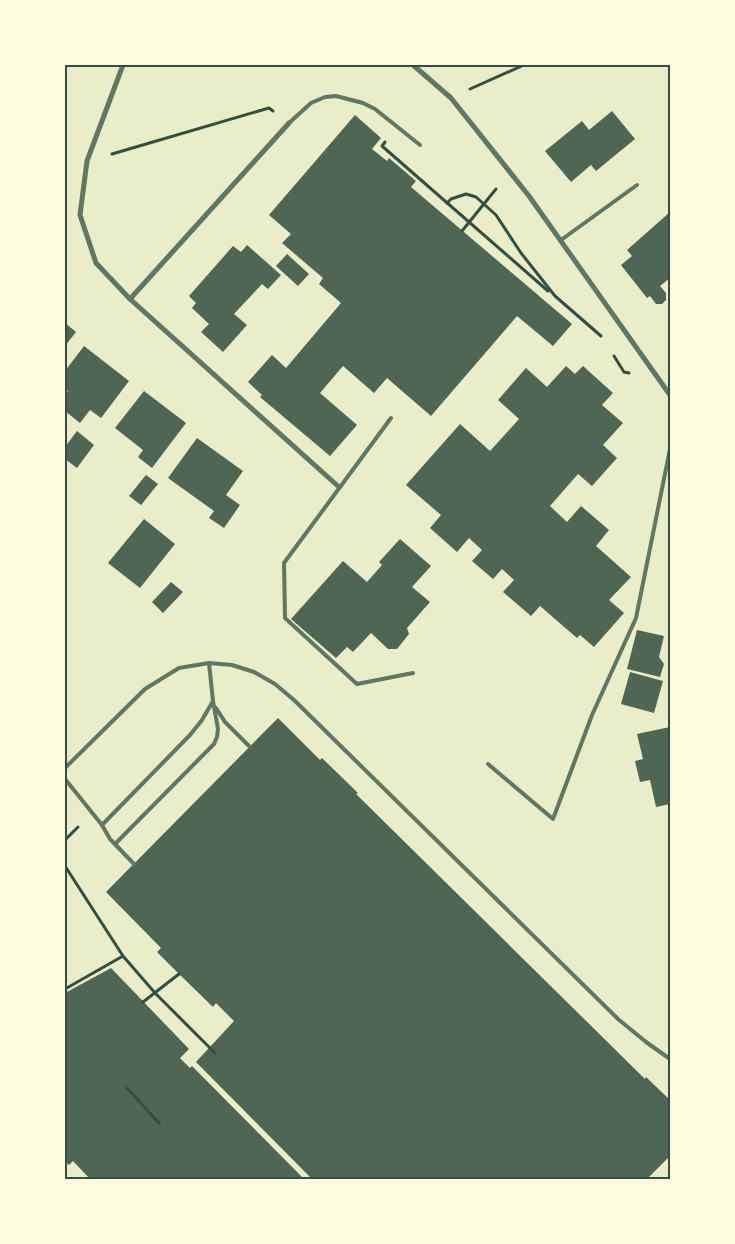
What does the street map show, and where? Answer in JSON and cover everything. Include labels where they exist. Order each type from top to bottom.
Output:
[{"type":"street","points":[[123,65],[87,161],[80,215],[96,263],[130,299],[339,487]]},
{"type":"street","points":[[413,65],[451,98],[529,196],[670,395]]},
{"type":"street","points":[[130,299],[289,123]]},
{"type":"lane","points":[[289,123],[311,103],[325,97],[336,96],[362,103],[375,109],[420,145]]},
{"type":"lane","points":[[561,240],[637,185]]},
{"type":"lane","points":[[391,418],[284,563],[284,618],[357,684],[413,673]]},
{"type":"lane","points":[[488,764],[553,818],[592,716],[636,618],[670,449]]},
{"type":"lane","points":[[116,844],[214,744],[218,729],[209,663]]},
{"type":"lane","points":[[65,768],[145,689],[179,668],[209,663],[232,665],[254,672],[275,684],[294,700],[618,1019],[670,1059]]},
{"type":"lane","points":[[213,701],[225,722],[250,747]]},
{"type":"lane","points":[[102,825],[190,734],[202,720],[213,701]]},
{"type":"lane","points":[[65,779],[102,825],[110,839],[134,864]]},
{"type":"path","points":[[451,98],[524,65]]},
{"type":"path","points":[[87,161],[269,108],[289,123]]},
{"type":"path","points":[[397,127],[382,146],[602,338]]},
{"type":"path","points":[[462,231],[495,190]]},
{"type":"path","points":[[447,203],[451,198],[466,194],[476,197],[496,215],[555,296]]},
{"type":"path","points":[[611,351],[624,372],[662,385]]},
{"type":"path","points":[[65,866],[123,956],[154,993],[215,1053]]},
{"type":"path","points":[[65,989],[123,956]]},
{"type":"path","points":[[144,1002],[179,974]]},
{"type":"path","points":[[127,1088],[158,1123]]},
{"type":"building","points":[[612,111],[635,139],[596,171],[591,165],[571,182],[545,151],[582,121],[589,130]]},
{"type":"building","points":[[355,115],[381,138],[372,149],[387,161],[389,158],[416,181],[411,187],[572,324],[553,346],[517,316],[431,416],[387,378],[374,393],[343,366],[320,393],[357,425],[330,456],[260,397],[262,395],[248,382],[272,355],[286,368],[341,303],[319,284],[323,278],[282,243],[291,234],[269,215]]},
{"type":"building","points":[[670,212],[670,278],[660,286],[666,293],[666,300],[662,304],[656,304],[650,296],[647,298],[621,265],[632,256],[627,250]]},
{"type":"building","points":[[247,245],[281,275],[268,289],[262,284],[234,314],[247,325],[223,352],[201,332],[209,324],[192,308],[196,303],[189,296],[233,246],[241,252]]},
{"type":"building","points":[[287,254],[309,274],[298,286],[276,266]]},
{"type":"building","points":[[65,323],[76,332],[65,346]]},
{"type":"building","points":[[84,346],[129,381],[101,418],[90,410],[80,423],[65,411],[65,395],[68,391],[65,389],[65,371]]},
{"type":"building","points":[[566,366],[575,374],[583,366],[613,393],[602,405],[623,423],[603,445],[617,458],[592,486],[578,474],[550,506],[567,522],[581,506],[609,530],[596,546],[631,577],[609,600],[624,613],[594,647],[580,635],[577,638],[540,606],[531,616],[503,592],[514,580],[502,569],[493,579],[472,561],[482,550],[469,538],[457,552],[430,528],[441,515],[406,485],[460,424],[490,451],[519,419],[498,400],[526,368],[547,387]]},
{"type":"building","points":[[144,391],[186,423],[152,468],[138,457],[143,450],[115,428]]},
{"type":"building","points":[[77,431],[94,445],[77,468],[65,459],[65,447]]},
{"type":"building","points":[[197,438],[243,471],[226,495],[240,505],[224,528],[209,518],[214,511],[168,478]]},
{"type":"building","points":[[146,475],[158,484],[141,505],[129,496]]},
{"type":"building","points":[[144,519],[175,544],[140,588],[108,563]]},
{"type":"building","points":[[400,539],[431,566],[412,587],[430,602],[407,628],[409,634],[397,649],[388,649],[371,633],[353,652],[347,647],[336,658],[291,619],[343,561],[367,582],[382,565],[379,562]]},
{"type":"building","points":[[171,582],[183,592],[163,613],[152,602]]},
{"type":"building","points":[[637,630],[664,636],[659,657],[664,664],[660,677],[627,669]]},
{"type":"building","points":[[630,672],[663,681],[654,713],[621,704]]},
{"type":"building","points":[[278,718],[320,760],[322,758],[358,793],[356,794],[645,1079],[646,1077],[670,1100],[670,1156],[647,1179],[312,1179],[196,1062],[234,1021],[216,1003],[213,1007],[157,952],[161,948],[106,892]]},
{"type":"building","points":[[670,727],[670,804],[656,807],[650,780],[640,782],[635,761],[643,759],[637,734]]},
{"type":"building","points":[[111,968],[189,1049],[180,1058],[190,1068],[192,1066],[304,1179],[90,1179],[73,1161],[69,1165],[66,1162],[65,1164],[65,993]]}]
